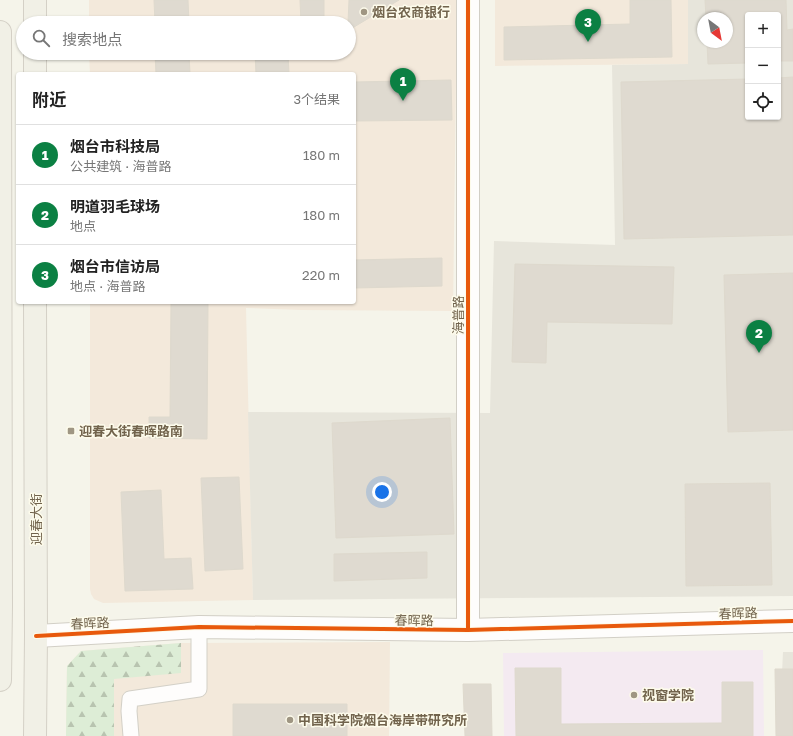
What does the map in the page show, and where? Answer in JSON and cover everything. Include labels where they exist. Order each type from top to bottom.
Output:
[{"type":"main road","points":[[35,0],[35,16]]},
{"type":"main road","points":[[0,32],[0,680]]},
{"type":"main road","points":[[35,60],[35,72]]},
{"type":"main road","name":"迎春大街","points":[[35,736],[36,304]]},
{"type":"street","name":"海普路","points":[[468,0],[468,630]]},
{"type":"street","name":"春晖路","points":[[36,636],[199,627],[468,630],[793,621]]},
{"type":"street","points":[[131,736],[129,712],[130,699],[199,689],[199,627]]},
{"type":"shaded area","points":[[89,0],[457,0],[453,311],[301,310],[246,308],[253,600],[103,603],[94,599],[91,594],[90,304],[356,304],[356,72],[90,72],[89,60],[356,60],[356,16],[89,16]]},
{"type":"shaded area","points":[[495,0],[688,0],[688,64],[495,66]]},
{"type":"shaded area","points":[[688,0],[793,0],[793,596],[253,600],[248,412],[490,413],[494,241],[615,245],[612,65],[688,64]]},
{"type":"shaded area","name":"中国科学院烟台海岸带研究所","points":[[390,642],[389,736],[66,736],[67,666],[81,651],[181,643]]},
{"type":"shaded area","name":"视窗学院","points":[[763,650],[764,736],[504,736],[503,653]]},
{"type":"shaded area","points":[[783,652],[793,652],[793,736],[779,736]]},
{"type":"green space","points":[[181,643],[181,673],[114,679],[114,736],[66,736],[67,666],[81,651]]},
{"type":"building","points":[[154,0],[188,0],[189,16],[155,16]]},
{"type":"building","points":[[300,0],[324,0],[324,16],[301,16]]},
{"type":"building","name":"烟台农商银行","points":[[349,0],[399,0],[356,26],[356,16],[348,16]]},
{"type":"building","points":[[630,0],[671,0],[672,57],[504,60],[504,27],[630,24]]},
{"type":"building","points":[[705,0],[786,0],[787,30],[793,29],[793,61],[781,61],[781,12],[745,12],[745,63],[708,64],[707,48],[733,48],[733,12],[706,12]]},
{"type":"building","points":[[155,60],[189,60],[190,72],[156,72]]},
{"type":"building","points":[[255,60],[288,60],[289,72],[256,72]]},
{"type":"building","points":[[793,77],[793,235],[624,239],[621,82],[745,79],[745,120],[781,120],[781,78]]},
{"type":"building","points":[[451,80],[452,120],[356,121],[356,82]]},
{"type":"building","points":[[442,258],[442,286],[356,288],[356,260]]},
{"type":"building","points":[[515,264],[674,267],[672,324],[547,322],[546,363],[512,362]]},
{"type":"building","points":[[793,273],[793,430],[728,432],[724,275]]},
{"type":"building","points":[[171,304],[208,304],[207,439],[149,438],[149,417],[170,417]]},
{"type":"building","points":[[450,418],[454,534],[336,538],[332,423]]},
{"type":"building","points":[[239,477],[243,569],[205,571],[201,478]]},
{"type":"building","points":[[770,483],[772,585],[686,586],[685,484]]},
{"type":"building","points":[[161,490],[164,559],[191,558],[193,589],[125,591],[121,492]]},
{"type":"building","points":[[427,552],[427,578],[334,581],[334,554]]},
{"type":"building","points":[[515,668],[561,668],[561,724],[722,723],[722,682],[753,682],[753,736],[516,736]]},
{"type":"building","points":[[775,669],[793,669],[793,736],[776,736]]},
{"type":"building","points":[[463,684],[491,684],[492,736],[465,736]]},
{"type":"building","name":"中国科学院烟台海岸带研究所","points":[[233,704],[347,704],[347,736],[233,736]]},
{"type":"cycle path","points":[[468,0],[468,630]]},
{"type":"cycle path","points":[[36,636],[199,627],[468,630],[793,621]]},
{"type":"place","name":"烟台农商银行","points":[[364,12]]},
{"type":"place","name":"烟台市信访局","points":[[588,42]]},
{"type":"place","name":"烟台市科技局","points":[[403,101]]},
{"type":"place","name":"明道羽毛球场","points":[[759,353]]},
{"type":"place","name":"迎春大街春晖路南","points":[[71,431]]},
{"type":"place","name":"视窗学院","points":[[634,695]]},
{"type":"place","name":"中国科学院烟台海岸带研究所","points":[[290,720]]}]
